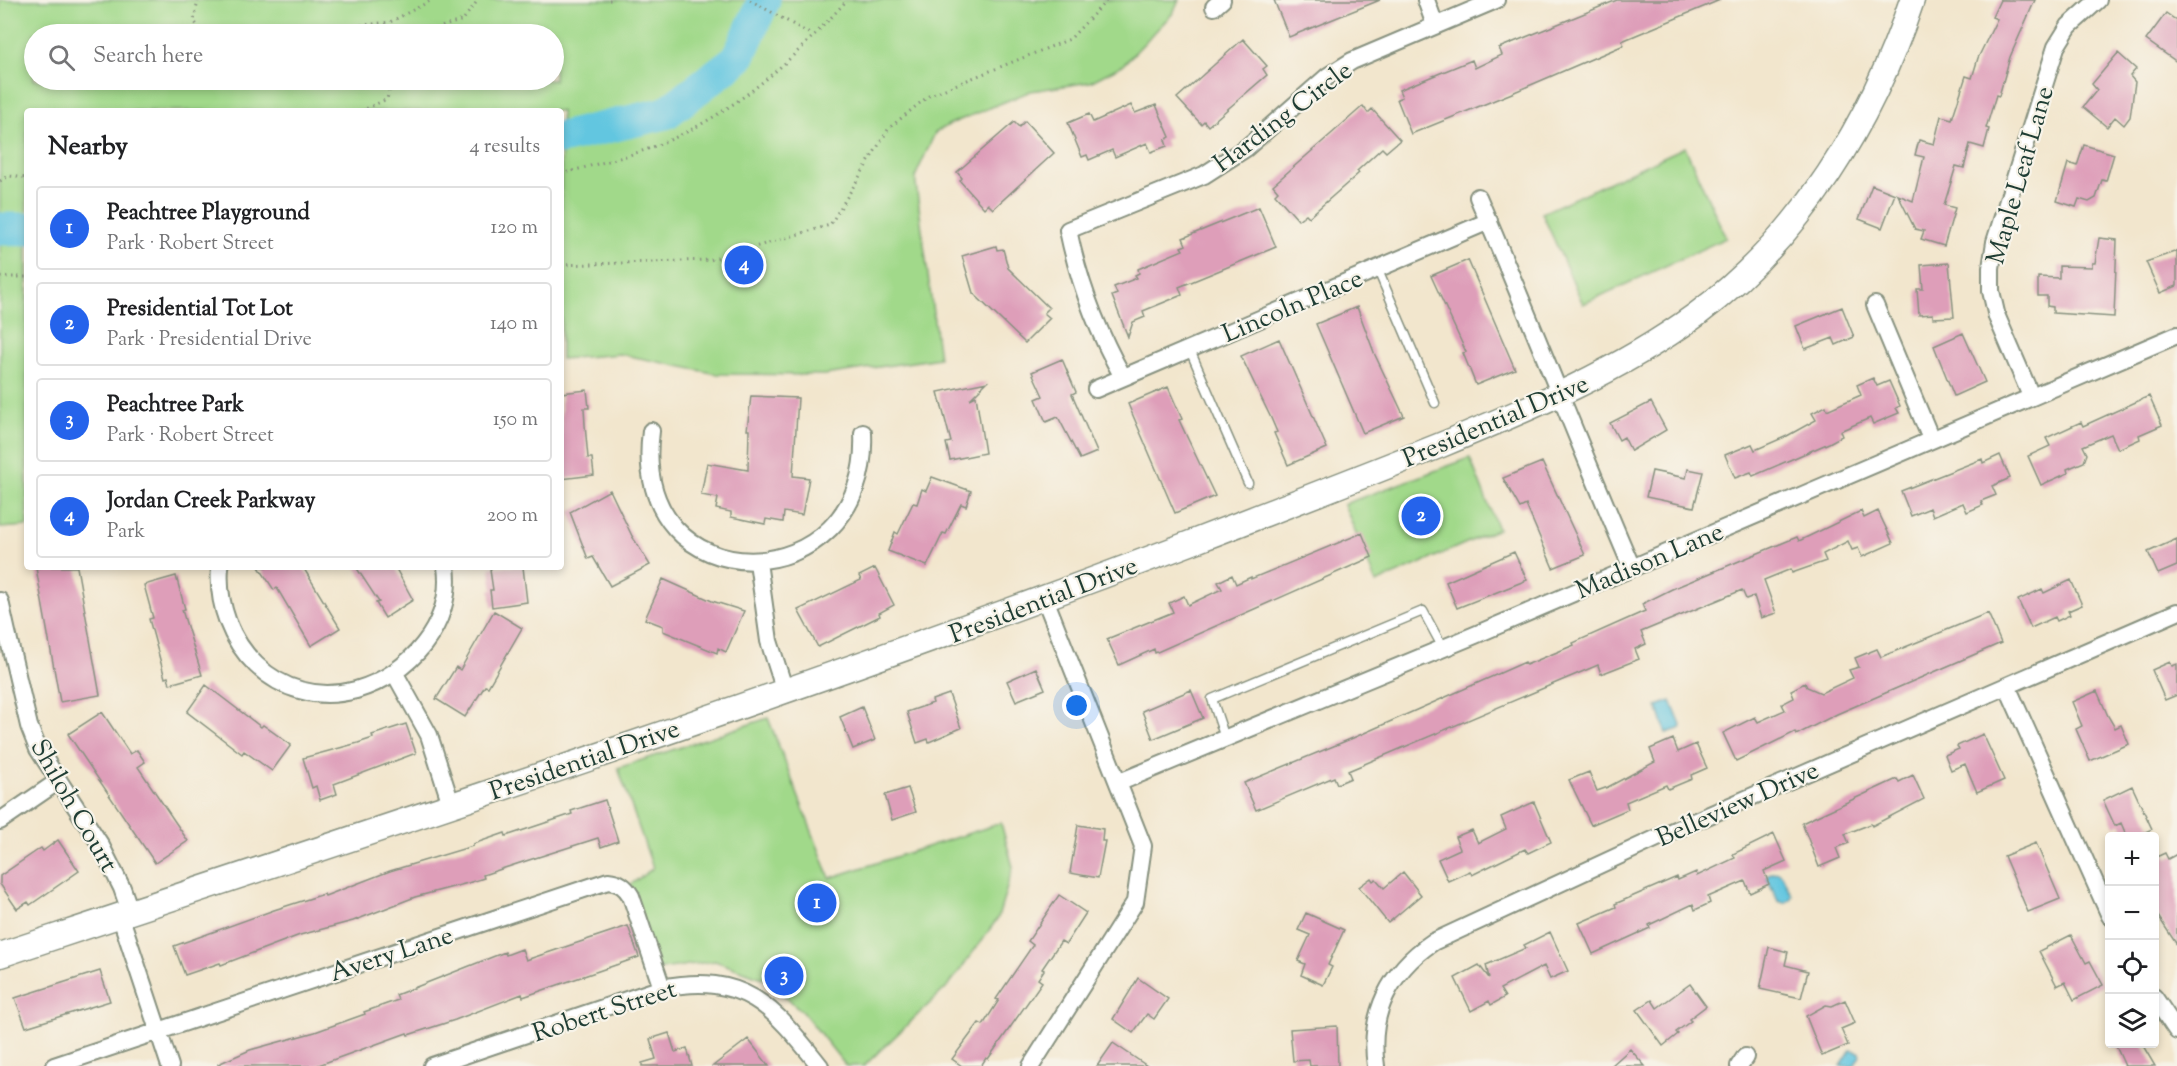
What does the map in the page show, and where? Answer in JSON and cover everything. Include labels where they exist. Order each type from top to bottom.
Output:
[{"type":"street","points":[[1425,0],[1435,25]]},
{"type":"street","name":"Harding Circle","points":[[1123,377],[1103,342],[1088,306],[1076,268],[1068,230],[1204,175],[1246,148],[1328,76],[1372,51],[1496,0]]},
{"type":"street","name":"Presidential Drive","points":[[0,955],[785,691],[1045,599],[1326,491],[1560,395],[1610,371],[1665,337],[1734,283],[1773,245],[1820,187],[1865,116],[1892,58],[1912,0]]},
{"type":"street","name":"Maple Leaf Lane","points":[[2031,396],[1996,317],[1991,280],[1995,242],[2056,47],[2069,26],[2098,0]]},
{"type":"street","points":[[1478,197],[1560,395],[1570,425],[1632,568]]},
{"type":"street","name":"Lincoln Place","points":[[1096,389],[1489,221]]},
{"type":"street","points":[[1875,305],[1930,439]]},
{"type":"street","name":"Madison Lane","points":[[1120,782],[1443,648],[2031,396],[2177,336]]},
{"type":"street","points":[[651,431],[648,456],[650,481],[658,502],[669,520],[684,536],[702,549],[722,558],[758,562],[777,559],[800,551],[837,522],[856,488],[862,469],[863,434]]},
{"type":"street","points":[[758,562],[769,640],[785,691]]},
{"type":"street","points":[[220,570],[221,605],[228,627],[244,653],[270,676],[291,686],[314,692],[333,693],[355,690],[394,672],[412,658],[427,641],[439,621],[445,599],[446,570]]},
{"type":"street","points":[[1031,1066],[1135,902],[1143,846],[1120,782],[1045,599]]},
{"type":"street","name":"Shiloh Court","points":[[0,600],[3,628],[29,726],[38,749],[57,782],[100,844],[122,888],[125,913],[170,1066]]},
{"type":"street","name":"Belleview Drive","points":[[1376,1066],[1374,1029],[1380,1004],[1389,986],[1404,966],[1433,942],[1668,833],[2177,612]]},
{"type":"street","points":[[394,672],[429,735],[451,804]]},
{"type":"street","points":[[2007,686],[2105,907]]},
{"type":"street","points":[[0,821],[15,814],[57,782]]},
{"type":"street","name":"Avery Lane","points":[[54,1066],[608,881],[618,882],[631,896],[662,988]]},
{"type":"street","name":"Robert Street","points":[[432,1066],[662,988],[707,983],[751,996],[784,1021],[820,1066]]},
{"type":"street","points":[[2159,1004],[2177,1031]]},
{"type":"lane","points":[[1377,268],[1435,403]]},
{"type":"lane","points":[[1189,348],[1248,483]]},
{"type":"lane","points":[[1225,738],[1212,699],[1423,611],[1443,648]]},
{"type":"path","points":[[196,24],[194,21],[198,0]]},
{"type":"path","points":[[372,24],[390,22],[432,0]]},
{"type":"path","points":[[451,24],[464,20],[478,0]]},
{"type":"path","points":[[609,0],[615,0]]},
{"type":"path","points":[[750,0],[812,35]]},
{"type":"path","points":[[564,173],[646,150],[697,127],[757,89],[837,11],[845,0]]},
{"type":"path","points":[[564,265],[710,260],[830,225],[889,128],[930,95],[1070,39],[1107,0]]},
{"type":"path","points":[[368,108],[387,99],[389,90]]},
{"type":"path","points":[[0,181],[9,176],[24,178]]},
{"type":"path","points":[[0,277],[24,277]]},
{"type":"green space","points":[[0,0],[1179,0],[1173,13],[1123,65],[1090,82],[1031,91],[950,124],[935,133],[915,177],[939,358],[824,375],[717,374],[620,354],[564,359],[564,108],[24,108],[24,526],[0,528]]},
{"type":"green space","points":[[1685,147],[1726,238],[1583,304],[1542,213]]},
{"type":"green space","points":[[1470,458],[1498,529],[1376,583],[1344,504]]},
{"type":"green space","points":[[768,718],[830,878],[1001,823],[1013,867],[998,918],[949,985],[864,1066],[846,1066],[803,1012],[765,979],[715,961],[656,970],[626,888],[653,868],[618,768]]},
{"type":"water","points":[[1671,701],[1682,728],[1666,733],[1657,706]]},
{"type":"water","points":[[1778,872],[1782,875],[1792,895],[1790,900],[1784,903],[1778,901],[1767,878],[1768,874]]},
{"type":"water","points":[[1851,1050],[1859,1052],[1860,1056],[1854,1066],[1841,1066]]},
{"type":"building","points":[[1274,0],[1380,0],[1289,37]]},
{"type":"building","points":[[1617,0],[1720,0],[1622,41],[1624,45],[1411,134],[1397,99],[1402,97],[1399,90],[1472,60],[1475,68],[1502,55],[1499,48]]},
{"type":"building","points":[[2000,0],[2035,0],[2010,57],[1999,96],[1996,95],[1986,128],[1989,129],[1984,148],[1970,144],[1964,168],[1956,166],[1944,205],[1955,208],[1944,246],[1921,239],[1924,231],[1915,229],[1898,195],[1913,201],[1924,157],[1915,155],[1919,140],[1934,144],[1941,116],[1952,119],[1966,76],[1972,78],[1978,58],[1997,19],[1992,17]]},
{"type":"building","points":[[2166,13],[2177,21],[2177,62],[2146,40]]},
{"type":"building","points":[[1243,39],[1267,66],[1263,69],[1267,75],[1208,126],[1204,121],[1201,124],[1177,98]]},
{"type":"building","points":[[2118,53],[2136,69],[2130,76],[2135,82],[2130,117],[2124,125],[2115,117],[2107,127],[2083,107],[2097,90],[2092,84]]},
{"type":"building","points":[[1131,105],[1135,113],[1156,105],[1170,137],[1165,140],[1167,146],[1151,152],[1147,143],[1115,157],[1112,150],[1089,160],[1087,155],[1082,157],[1068,123],[1089,114],[1093,122]]},
{"type":"building","points":[[1363,106],[1368,113],[1372,109],[1400,140],[1386,152],[1382,148],[1357,171],[1359,173],[1309,217],[1306,214],[1298,220],[1275,194],[1278,191],[1273,185]]},
{"type":"building","points":[[1025,121],[1054,153],[993,209],[988,204],[984,208],[960,181],[962,178],[957,172],[1014,122],[1019,127]]},
{"type":"building","points":[[2084,145],[2114,154],[2106,181],[2102,180],[2096,198],[2089,202],[2079,199],[2076,207],[2057,201],[2068,163],[2077,166]]},
{"type":"building","points":[[1872,185],[1895,194],[1882,228],[1859,219]]},
{"type":"building","points":[[1259,207],[1276,247],[1179,287],[1182,295],[1143,311],[1145,317],[1133,322],[1128,337],[1112,296],[1117,294],[1114,287],[1137,278],[1135,275],[1139,273],[1138,269],[1183,250],[1181,247],[1186,245],[1183,238]]},
{"type":"building","points":[[2099,238],[2117,240],[2114,317],[2053,313],[2053,307],[2047,306],[2047,296],[2038,296],[2038,277],[2059,278],[2059,266],[2092,267],[2092,263],[2095,263]]},
{"type":"building","points":[[996,246],[997,250],[1003,249],[1008,268],[1049,308],[1044,313],[1050,318],[1025,343],[973,293],[962,256]]},
{"type":"building","points":[[2177,251],[2177,286],[2160,293],[2146,262]]},
{"type":"building","points":[[1468,260],[1515,369],[1476,385],[1463,353],[1466,352],[1431,276]]},
{"type":"building","points":[[1949,263],[1954,317],[1933,318],[1933,314],[1919,315],[1917,289],[1923,289],[1921,265]]},
{"type":"building","points":[[1357,307],[1375,355],[1404,416],[1363,433],[1316,324]]},
{"type":"building","points":[[1842,307],[1854,337],[1836,345],[1833,338],[1805,349],[1796,326]]},
{"type":"building","points":[[1963,333],[1985,382],[1954,396],[1934,346]]},
{"type":"building","points":[[1279,339],[1327,448],[1288,465],[1274,433],[1277,432],[1271,418],[1241,356]]},
{"type":"building","points":[[1062,359],[1076,392],[1072,394],[1097,452],[1080,459],[1058,417],[1046,422],[1036,399],[1043,396],[1032,372]]},
{"type":"building","points":[[1873,378],[1877,386],[1889,381],[1900,406],[1896,408],[1899,413],[1873,424],[1870,418],[1840,431],[1842,436],[1829,443],[1753,476],[1751,472],[1735,478],[1725,455],[1752,444],[1755,450],[1787,436],[1816,420],[1812,413],[1826,406],[1827,410],[1861,395],[1857,385]]},
{"type":"building","points":[[987,382],[970,399],[976,396],[985,453],[950,460],[946,443],[951,442],[938,392]]},
{"type":"building","points":[[1168,387],[1182,419],[1179,420],[1215,496],[1175,513],[1128,404]]},
{"type":"building","points":[[587,390],[589,408],[584,408],[585,425],[588,458],[592,458],[594,475],[564,479],[564,393]]},
{"type":"building","points":[[751,396],[798,398],[793,476],[809,478],[802,515],[784,512],[783,522],[766,519],[765,524],[731,517],[731,512],[716,509],[718,498],[701,495],[707,463],[748,470],[749,430],[747,430]]},
{"type":"building","points":[[2149,396],[2162,425],[2139,435],[2140,439],[2118,449],[2111,434],[2083,446],[2087,454],[2084,462],[2067,469],[2068,473],[2041,485],[2028,456],[2050,446],[2046,438],[2081,422],[2083,426]]},
{"type":"building","points":[[1651,402],[1666,430],[1631,451],[1624,437],[1619,440],[1610,423]]},
{"type":"building","points":[[2000,455],[2010,478],[1992,486],[1996,495],[1981,501],[1983,505],[1967,512],[1963,503],[1933,516],[1930,508],[1911,516],[1901,491],[1982,459],[1983,463]]},
{"type":"building","points":[[1542,462],[1585,555],[1553,568],[1526,505],[1520,508],[1503,478]]},
{"type":"building","points":[[1688,469],[1703,472],[1694,507],[1646,497],[1652,471],[1686,478]]},
{"type":"building","points":[[932,477],[971,491],[966,506],[961,504],[946,534],[943,533],[927,566],[888,551],[895,532],[898,534],[913,503],[917,504],[922,489],[926,491]]},
{"type":"building","points":[[610,490],[632,536],[650,565],[610,586],[593,557],[588,559],[570,512]]},
{"type":"building","points":[[1861,511],[1864,518],[1878,511],[1893,543],[1862,557],[1858,548],[1852,550],[1848,541],[1823,554],[1826,561],[1792,573],[1791,569],[1764,580],[1776,613],[1761,618],[1754,596],[1746,599],[1742,590],[1641,632],[1646,644],[1635,649],[1639,659],[1601,674],[1598,665],[1348,771],[1351,778],[1337,784],[1334,777],[1256,810],[1244,783],[1525,662],[1526,665],[1574,645],[1573,643],[1645,611],[1642,604],[1672,589],[1797,537],[1799,541]]},
{"type":"building","points":[[1362,533],[1372,557],[1155,653],[1154,649],[1119,665],[1107,639],[1173,612],[1169,603],[1184,596],[1188,605],[1222,589],[1218,582],[1232,575],[1236,584]]},
{"type":"building","points":[[2177,539],[2177,566],[2158,574],[2148,552]]},
{"type":"building","points":[[1514,552],[1527,580],[1457,608],[1446,582]]},
{"type":"building","points":[[875,568],[894,605],[879,613],[880,616],[818,647],[798,610],[861,580],[859,576]]},
{"type":"building","points":[[36,570],[78,570],[100,695],[60,702]]},
{"type":"building","points":[[261,570],[305,570],[340,628],[311,646],[277,588],[274,590]]},
{"type":"building","points":[[358,570],[397,570],[413,600],[385,618],[376,603],[379,602]]},
{"type":"building","points":[[490,570],[523,570],[527,602],[492,607],[490,590],[493,590]]},
{"type":"building","points":[[176,576],[185,609],[182,610],[202,675],[170,684],[168,677],[165,678],[149,619],[153,618],[144,585]]},
{"type":"building","points":[[663,579],[712,601],[744,611],[726,652],[718,648],[717,653],[663,631],[663,626],[645,619]]},
{"type":"building","points":[[2071,580],[2082,605],[2068,611],[2070,615],[2057,621],[2055,617],[2031,628],[2018,600],[2042,589],[2044,593]]},
{"type":"building","points":[[494,611],[522,628],[488,687],[485,686],[465,717],[436,699],[456,667],[460,670]]},
{"type":"building","points":[[1988,613],[2001,643],[1837,714],[1796,735],[1795,732],[1736,761],[1723,733],[1755,717],[1758,722],[1785,710],[1782,704],[1794,698],[1791,690],[1805,683],[1807,687],[1821,693],[1853,678],[1849,670],[1859,667],[1855,658],[1877,649],[1881,657]]},
{"type":"building","points":[[2170,662],[2172,666],[2177,664],[2177,695],[2165,700],[2152,670]]},
{"type":"building","points":[[1036,668],[1045,689],[1016,701],[1007,681]]},
{"type":"building","points":[[206,685],[261,727],[263,725],[291,745],[272,771],[244,751],[242,754],[187,712]]},
{"type":"building","points":[[1191,690],[1203,718],[1153,739],[1142,711]]},
{"type":"building","points":[[2097,691],[2115,728],[2121,725],[2129,744],[2090,761],[2076,729],[2082,726],[2072,702]]},
{"type":"building","points":[[949,694],[961,728],[929,742],[928,739],[917,743],[907,712],[933,703],[932,700]]},
{"type":"building","points":[[862,707],[875,740],[853,749],[840,717]]},
{"type":"building","points":[[102,712],[130,754],[137,750],[145,762],[138,767],[188,841],[155,863],[68,734]]},
{"type":"building","points":[[406,724],[416,753],[334,784],[337,794],[320,800],[316,786],[312,788],[303,758],[358,743],[373,738],[372,735]]},
{"type":"building","points":[[1983,734],[2004,780],[1977,792],[1965,764],[1951,770],[1945,755],[1959,749],[1957,746]]},
{"type":"building","points":[[1673,739],[1678,752],[1696,744],[1707,768],[1691,775],[1692,779],[1668,789],[1666,785],[1626,802],[1628,809],[1591,825],[1569,780],[1589,772],[1597,791],[1608,787],[1655,762],[1650,749]]},
{"type":"building","points":[[1913,775],[1924,799],[1872,826],[1871,824],[1845,834],[1849,843],[1836,848],[1840,858],[1819,867],[1802,823],[1897,779],[1899,782]]},
{"type":"building","points":[[2132,786],[2152,829],[2146,832],[2125,832],[2121,823],[2115,826],[2103,800]]},
{"type":"building","points":[[908,788],[916,812],[892,820],[885,795]]},
{"type":"building","points":[[605,800],[618,841],[601,847],[598,838],[483,875],[484,878],[415,897],[353,921],[300,935],[221,965],[220,963],[185,975],[174,946],[274,910],[324,894],[325,896],[390,871],[473,846],[473,844],[505,833],[506,836],[572,814],[571,811]]},
{"type":"building","points":[[1534,802],[1551,842],[1528,853],[1525,849],[1472,875],[1470,871],[1448,881],[1438,859],[1460,849],[1455,837],[1472,830],[1478,843],[1506,829],[1501,817]]},
{"type":"building","points":[[1078,825],[1103,829],[1102,841],[1105,841],[1098,878],[1070,873]]},
{"type":"building","points":[[1774,834],[1786,861],[1764,871],[1769,884],[1750,893],[1745,881],[1708,897],[1710,903],[1695,910],[1693,904],[1649,925],[1650,928],[1593,954],[1579,923],[1616,907],[1615,904],[1677,877],[1678,880],[1696,872],[1697,876],[1735,858],[1733,854]]},
{"type":"building","points":[[58,840],[79,871],[30,905],[28,902],[17,909],[0,884],[0,876],[41,848],[43,851]]},
{"type":"building","points":[[2036,843],[2060,899],[2028,912],[2004,856]]},
{"type":"building","points":[[2165,853],[2168,859],[2177,854],[2177,945],[2159,918],[2159,856]]},
{"type":"building","points":[[1403,872],[1421,895],[1388,923],[1359,887],[1371,878],[1373,881],[1376,879],[1384,888]]},
{"type":"building","points":[[1059,895],[1086,913],[1066,944],[1061,941],[1042,969],[1044,970],[1038,979],[1042,982],[988,1059],[986,1058],[981,1066],[962,1066],[952,1059],[979,1023],[983,1025],[999,1000],[996,999],[1033,945],[1028,941]]},
{"type":"building","points":[[1306,913],[1344,930],[1328,965],[1332,967],[1323,985],[1301,975],[1305,964],[1298,961],[1310,935],[1298,930]]},
{"type":"building","points":[[628,926],[639,957],[523,997],[522,994],[455,1020],[408,1035],[407,1033],[316,1066],[218,1066],[250,1050],[315,1032],[365,1014],[364,1012],[398,1000],[396,995],[505,952],[506,955],[522,949],[526,960]]},
{"type":"building","points":[[1550,932],[1568,971],[1550,979],[1544,966],[1500,989],[1505,997],[1491,1005],[1489,1001],[1471,1011],[1455,978],[1479,965],[1489,978],[1486,965],[1526,948],[1524,945]]},
{"type":"building","points":[[2071,935],[2086,963],[2090,961],[2103,985],[2074,1000],[2065,982],[2057,986],[2039,951]]},
{"type":"building","points":[[1769,947],[1788,952],[1785,965],[1808,971],[1801,998],[1760,989]]},
{"type":"building","points":[[100,971],[110,1001],[26,1027],[15,998]]},
{"type":"building","points":[[1138,978],[1168,999],[1154,1019],[1147,1014],[1133,1033],[1113,1019]]},
{"type":"building","points":[[1690,984],[1706,1006],[1689,1019],[1691,1021],[1663,1046],[1637,1010],[1652,1000],[1657,1008]]},
{"type":"building","points":[[1845,1000],[1855,1023],[1841,1029],[1848,1045],[1822,1056],[1806,1016],[1826,1005],[1832,1006]]},
{"type":"building","points":[[1337,1026],[1338,1066],[1310,1066],[1309,1060],[1293,1061],[1290,1029]]},
{"type":"building","points":[[669,1033],[675,1052],[687,1048],[692,1066],[642,1066],[642,1063],[656,1059],[650,1039]]},
{"type":"building","points":[[748,1039],[769,1066],[713,1066]]},
{"type":"building","points":[[1113,1043],[1147,1066],[1097,1066]]},
{"type":"building","points":[[2117,1048],[2144,1048],[2155,1066],[2125,1066]]},
{"type":"building","points":[[1630,1049],[1645,1066],[1611,1066]]},
{"type":"waterway","points":[[564,137],[666,113],[738,58],[764,0]]},
{"type":"waterway","points":[[0,229],[24,229]]},
{"type":"place","name":"Jordan Creek Parkway","points":[[744,265]]},
{"type":"place","name":"Presidential Tot Lot","points":[[1421,516]]},
{"type":"place","name":"Peachtree Playground","points":[[817,903]]},
{"type":"place","name":"Peachtree Park","points":[[784,976]]}]
